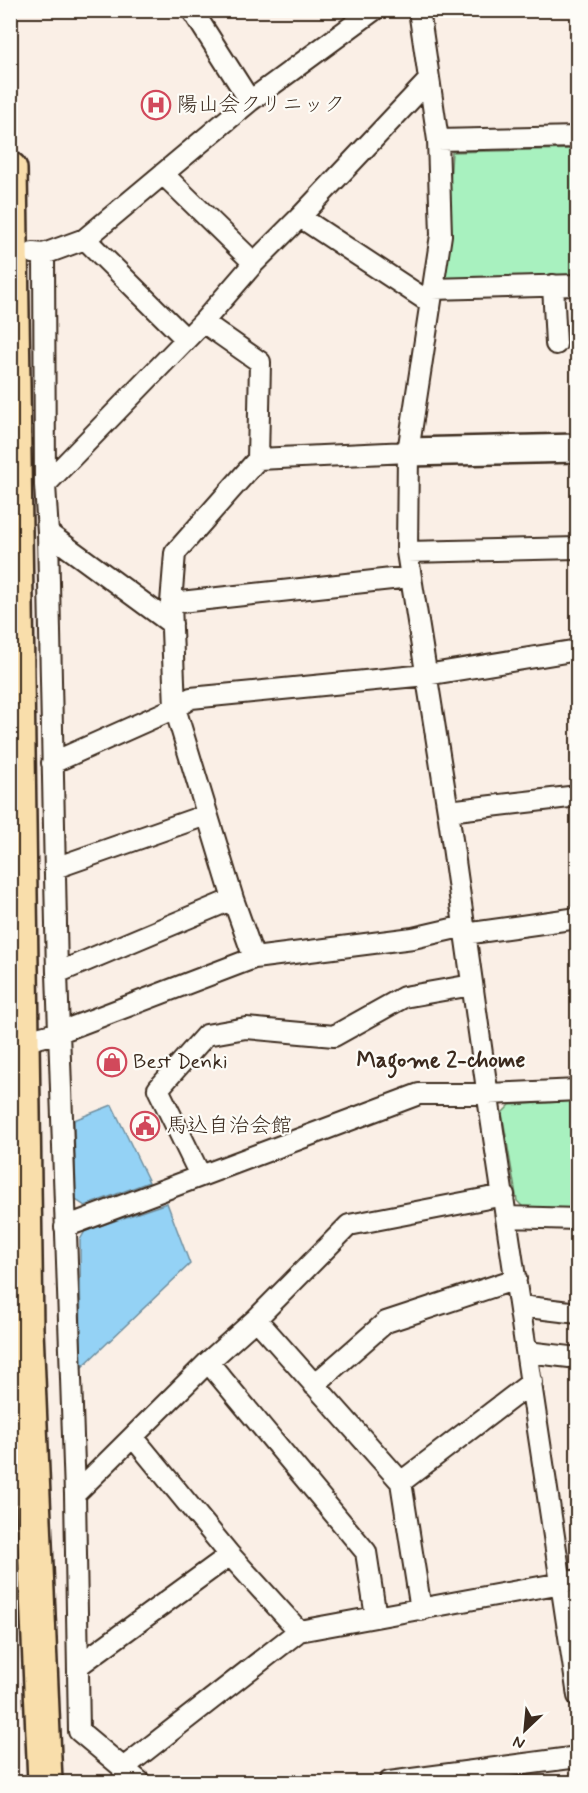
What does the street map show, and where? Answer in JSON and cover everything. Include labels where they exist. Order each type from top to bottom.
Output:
[{"type":"highway","points":[[10,169],[22,253],[21,1042],[18,1330],[45,1782]]},
{"type":"street","points":[[192,10],[250,101]]},
{"type":"street","points":[[140,1782],[79,1731],[75,1494],[57,973],[48,533],[22,253],[85,239],[250,101],[374,10]]},
{"type":"street","points":[[419,10],[438,140],[441,235],[408,452],[407,552],[448,811],[527,1352],[569,1582],[578,1696]]},
{"type":"street","points":[[45,485],[428,81]]},
{"type":"street","points":[[438,140],[578,137]]},
{"type":"street","points":[[163,174],[254,263]]},
{"type":"street","points":[[300,217],[430,296],[553,285],[578,285]]},
{"type":"street","points":[[85,239],[185,338]]},
{"type":"street","points":[[553,285],[556,344]]},
{"type":"street","points":[[202,322],[260,362],[258,459],[175,553],[171,603],[175,708],[232,899],[254,958]]},
{"type":"street","points":[[258,459],[408,452],[578,448]]},
{"type":"street","points":[[48,533],[172,624]]},
{"type":"street","points":[[407,552],[578,548]]},
{"type":"street","points":[[171,603],[410,577]]},
{"type":"street","points":[[52,763],[175,708],[191,698],[426,675],[578,650]]},
{"type":"street","points":[[448,811],[578,796]]},
{"type":"street","points":[[55,867],[206,815]]},
{"type":"street","points":[[57,973],[232,899]]},
{"type":"street","points":[[21,1042],[60,1032],[254,958],[465,930],[578,918]]},
{"type":"street","points":[[200,1175],[158,1089],[206,1035],[246,1028],[334,1036],[404,997],[472,985]]},
{"type":"street","points":[[65,1227],[419,1094],[578,1090]]},
{"type":"street","points":[[75,1494],[208,1362],[256,1319],[349,1225],[504,1194]]},
{"type":"street","points":[[507,1217],[578,1219]]},
{"type":"street","points":[[314,1385],[386,1322],[516,1279]]},
{"type":"street","points":[[520,1306],[578,1313]]},
{"type":"street","points":[[256,1319],[401,1482],[420,1610]]},
{"type":"street","points":[[527,1352],[578,1358]]},
{"type":"street","points":[[208,1362],[366,1552],[376,1617]]},
{"type":"street","points":[[401,1482],[532,1382]]},
{"type":"street","points":[[133,1437],[230,1555],[299,1631]]},
{"type":"street","points":[[78,1666],[230,1555]]},
{"type":"street","points":[[122,1769],[299,1631],[569,1582]]},
{"type":"street","points":[[389,1782],[578,1757]]},
{"type":"green space","points":[[577,149],[577,276],[444,279],[452,152]]},
{"type":"green space","points":[[577,1101],[577,1211],[524,1208],[517,1201],[502,1113],[510,1105]]},
{"type":"water","points":[[112,1105],[149,1182],[85,1206],[76,1200],[74,1120]]},
{"type":"water","points":[[167,1203],[190,1264],[81,1368],[80,1240],[85,1231]]},
{"type":"place","name":"陽山会クリニック","points":[[156,105]]},
{"type":"place","name":"Best Denki","points":[[112,1062]]},
{"type":"place","name":"馬込自治会館","points":[[145,1126]]},
{"type":"district","name":"Magome 2-chome","points":[[441,1061]]}]
